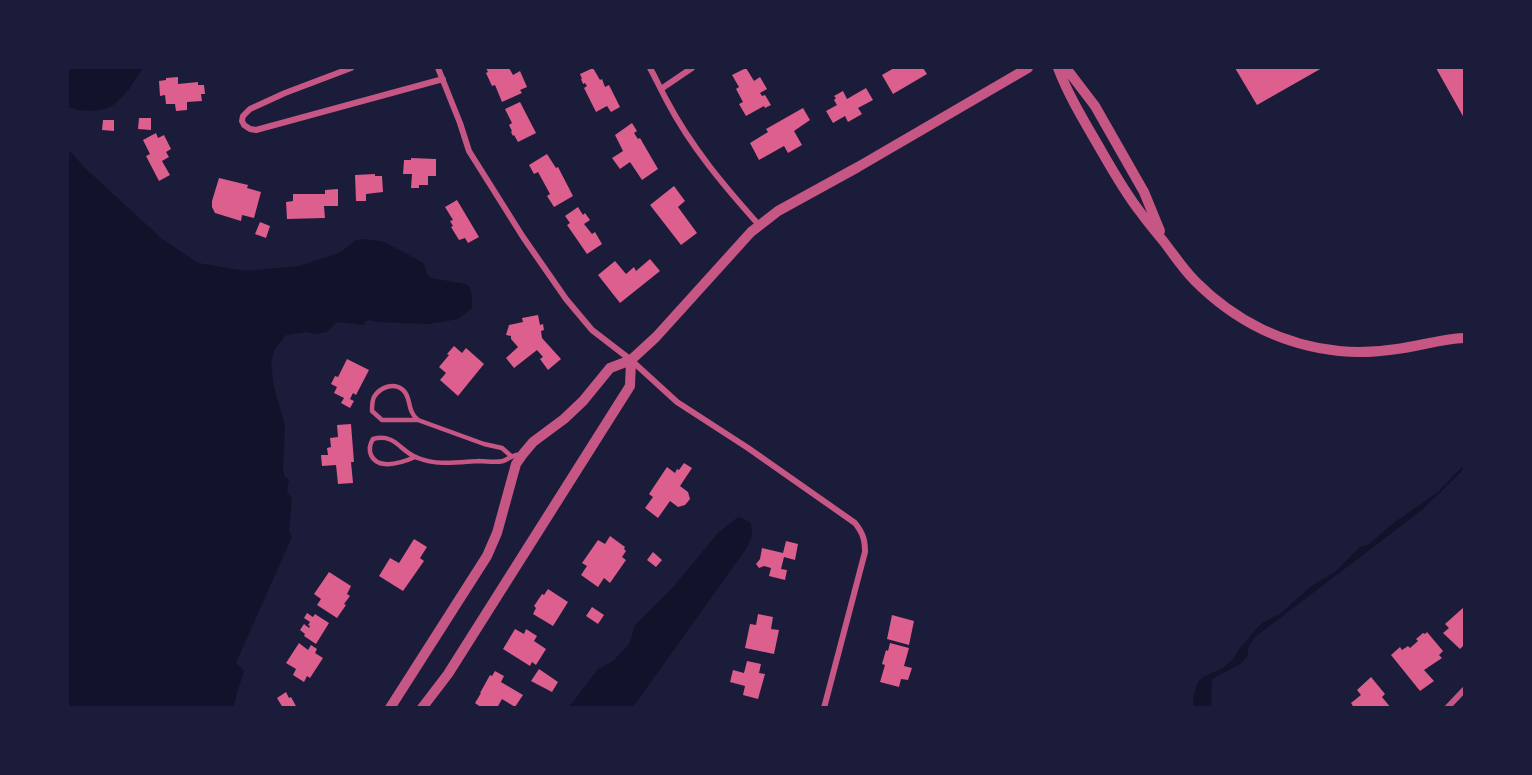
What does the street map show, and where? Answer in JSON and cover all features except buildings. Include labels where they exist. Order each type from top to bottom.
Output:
[{"type":"street","points":[[351,68],[250,109],[243,116],[244,125],[256,130],[443,79]]},
{"type":"street","points":[[438,68],[469,151],[523,237],[566,299],[592,330],[631,360],[677,402],[764,459],[855,524],[861,531],[865,540],[865,552],[824,708]]},
{"type":"street","points":[[650,68],[677,119],[704,159],[759,225]]},
{"type":"street","points":[[661,89],[692,68]]},
{"type":"street","points":[[390,708],[487,556],[497,534],[516,464],[533,442],[584,401],[610,368],[631,360],[656,337],[759,225],[778,211],[1028,68]]},
{"type":"street","points":[[1058,68],[1064,86],[1122,186],[1142,215],[1194,279],[1215,300],[1239,318],[1290,341],[1340,351],[1369,352],[1398,349],[1447,339],[1464,338]]},
{"type":"street","points":[[1066,68],[1095,106],[1144,192],[1164,243]]},
{"type":"street","points":[[422,708],[448,674],[630,386],[631,360]]},
{"type":"street","points":[[1447,708],[1464,690]]},
{"type":"lane","points":[[418,420],[382,420],[372,411],[374,397],[387,386],[395,386],[403,390],[407,396],[409,409],[418,420],[484,444],[502,448],[511,456]]},
{"type":"lane","points":[[415,457],[404,462],[383,464],[370,456],[370,445],[373,439],[387,438],[398,442],[415,457],[429,462],[448,464],[503,460],[523,454]]},
{"type":"shaded area","points":[[68,68],[143,68],[118,101],[108,108],[91,111],[68,107]]},
{"type":"shaded area","points":[[68,149],[86,169],[161,238],[198,263],[246,271],[299,266],[341,252],[356,240],[365,239],[384,242],[422,262],[427,275],[431,278],[469,286],[472,296],[472,308],[458,319],[429,324],[369,320],[365,321],[364,325],[340,322],[327,332],[286,335],[274,350],[271,363],[274,388],[285,425],[283,471],[285,477],[289,479],[287,491],[292,499],[289,531],[292,537],[236,663],[244,670],[233,707],[68,707]]},
{"type":"shaded area","points":[[1464,467],[1422,510],[1255,637],[1249,646],[1247,657],[1240,664],[1212,679],[1211,707],[1193,707],[1198,682],[1203,677],[1223,668],[1233,659],[1262,623],[1281,613],[1310,587],[1335,572],[1359,548],[1369,544],[1392,524],[1438,492]]},
{"type":"shaded area","points":[[738,517],[751,523],[752,536],[746,549],[633,707],[569,707],[598,669],[613,661],[630,643],[635,625],[675,585],[718,533]]}]
